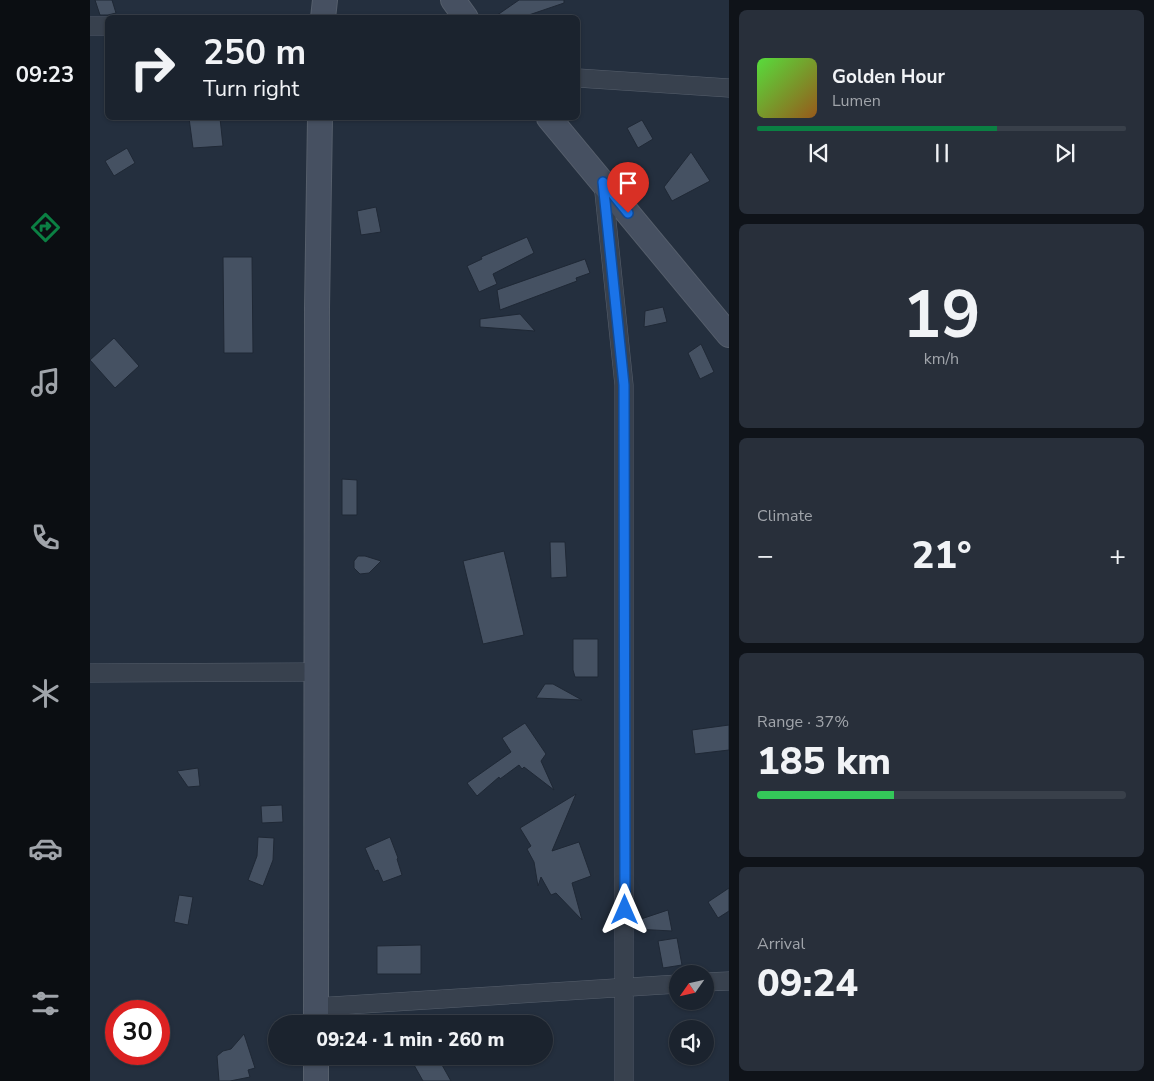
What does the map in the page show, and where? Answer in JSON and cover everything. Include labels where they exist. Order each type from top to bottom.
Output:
[{"type":"street","points":[[324,0],[324,15]]},
{"type":"street","points":[[453,0],[464,15]]},
{"type":"street","points":[[90,26],[105,26]]},
{"type":"street","points":[[580,78],[729,88]]},
{"type":"street","points":[[316,1015],[317,308],[320,120]]},
{"type":"street","points":[[551,120],[729,335]]},
{"type":"street","points":[[603,182],[624,385],[624,1081]]},
{"type":"street","points":[[90,673],[316,672]]},
{"type":"street","points":[[714,982],[729,981]]},
{"type":"street","points":[[327,1015],[669,985]]},
{"type":"street","points":[[316,1065],[316,1081]]},
{"type":"building","points":[[95,0],[112,0],[116,13],[100,15]]},
{"type":"building","points":[[519,0],[564,0],[564,3],[529,15],[497,15]]},
{"type":"building","points":[[189,120],[220,120],[223,146],[193,148]]},
{"type":"building","points":[[642,120],[653,139],[638,148],[627,128]]},
{"type":"building","points":[[127,148],[135,163],[114,176],[105,161]]},
{"type":"building","points":[[691,152],[710,181],[672,201],[664,187]]},
{"type":"building","points":[[376,207],[381,232],[361,235],[357,211]]},
{"type":"building","points":[[527,237],[534,253],[493,274],[497,284],[479,292],[467,266],[482,259],[481,257]]},
{"type":"building","points":[[223,257],[252,257],[253,353],[224,353]]},
{"type":"building","points":[[585,259],[590,273],[576,278],[577,281],[500,310],[497,290]]},
{"type":"building","points":[[663,307],[667,322],[644,327],[645,311]]},
{"type":"building","points":[[520,314],[535,331],[480,327],[480,319]]},
{"type":"building","points":[[114,338],[139,366],[115,388],[90,360]]},
{"type":"building","points":[[701,344],[714,372],[700,379],[688,353]]},
{"type":"building","points":[[342,479],[357,480],[357,515],[342,515]]},
{"type":"building","points":[[550,542],[565,542],[567,577],[551,578]]},
{"type":"building","points":[[504,551],[524,635],[483,644],[463,561]]},
{"type":"building","points":[[358,556],[381,561],[369,573],[360,574],[354,568],[354,561]]},
{"type":"building","points":[[573,639],[598,639],[598,677],[575,677],[573,670]]},
{"type":"building","points":[[545,684],[553,684],[582,700],[536,698]]},
{"type":"building","points":[[525,723],[546,754],[541,761],[554,790],[524,767],[522,769],[519,765],[500,779],[499,777],[477,796],[467,783],[511,752],[502,738]]},
{"type":"building","points":[[729,725],[729,750],[695,754],[692,730]]},
{"type":"building","points":[[198,768],[200,786],[188,787],[177,771]]},
{"type":"building","points":[[576,794],[552,851],[579,842],[591,876],[572,883],[582,920],[556,893],[551,895],[541,877],[538,886],[534,862],[527,849],[531,846],[520,828]]},
{"type":"building","points":[[282,805],[283,822],[262,823],[261,806]]},
{"type":"building","points":[[258,837],[274,838],[273,860],[263,886],[248,880],[257,856]]},
{"type":"building","points":[[390,837],[402,875],[383,882],[378,870],[375,871],[365,848]]},
{"type":"building","points":[[729,888],[729,911],[718,918],[708,902]]},
{"type":"building","points":[[179,895],[193,897],[188,925],[174,922]]},
{"type":"building","points":[[668,910],[672,931],[635,929],[635,921]]},
{"type":"building","points":[[677,938],[682,965],[669,965],[669,967],[663,968],[658,941]]},
{"type":"building","points":[[421,945],[421,974],[377,974],[377,946]]},
{"type":"building","points":[[244,1034],[255,1068],[248,1070],[250,1077],[219,1081],[217,1056],[223,1051],[231,1049]]},
{"type":"building","points":[[414,1065],[442,1065],[451,1081],[423,1081]]},
{"type":"route","points":[[625,910],[624,385],[603,182],[628,213]]}]
